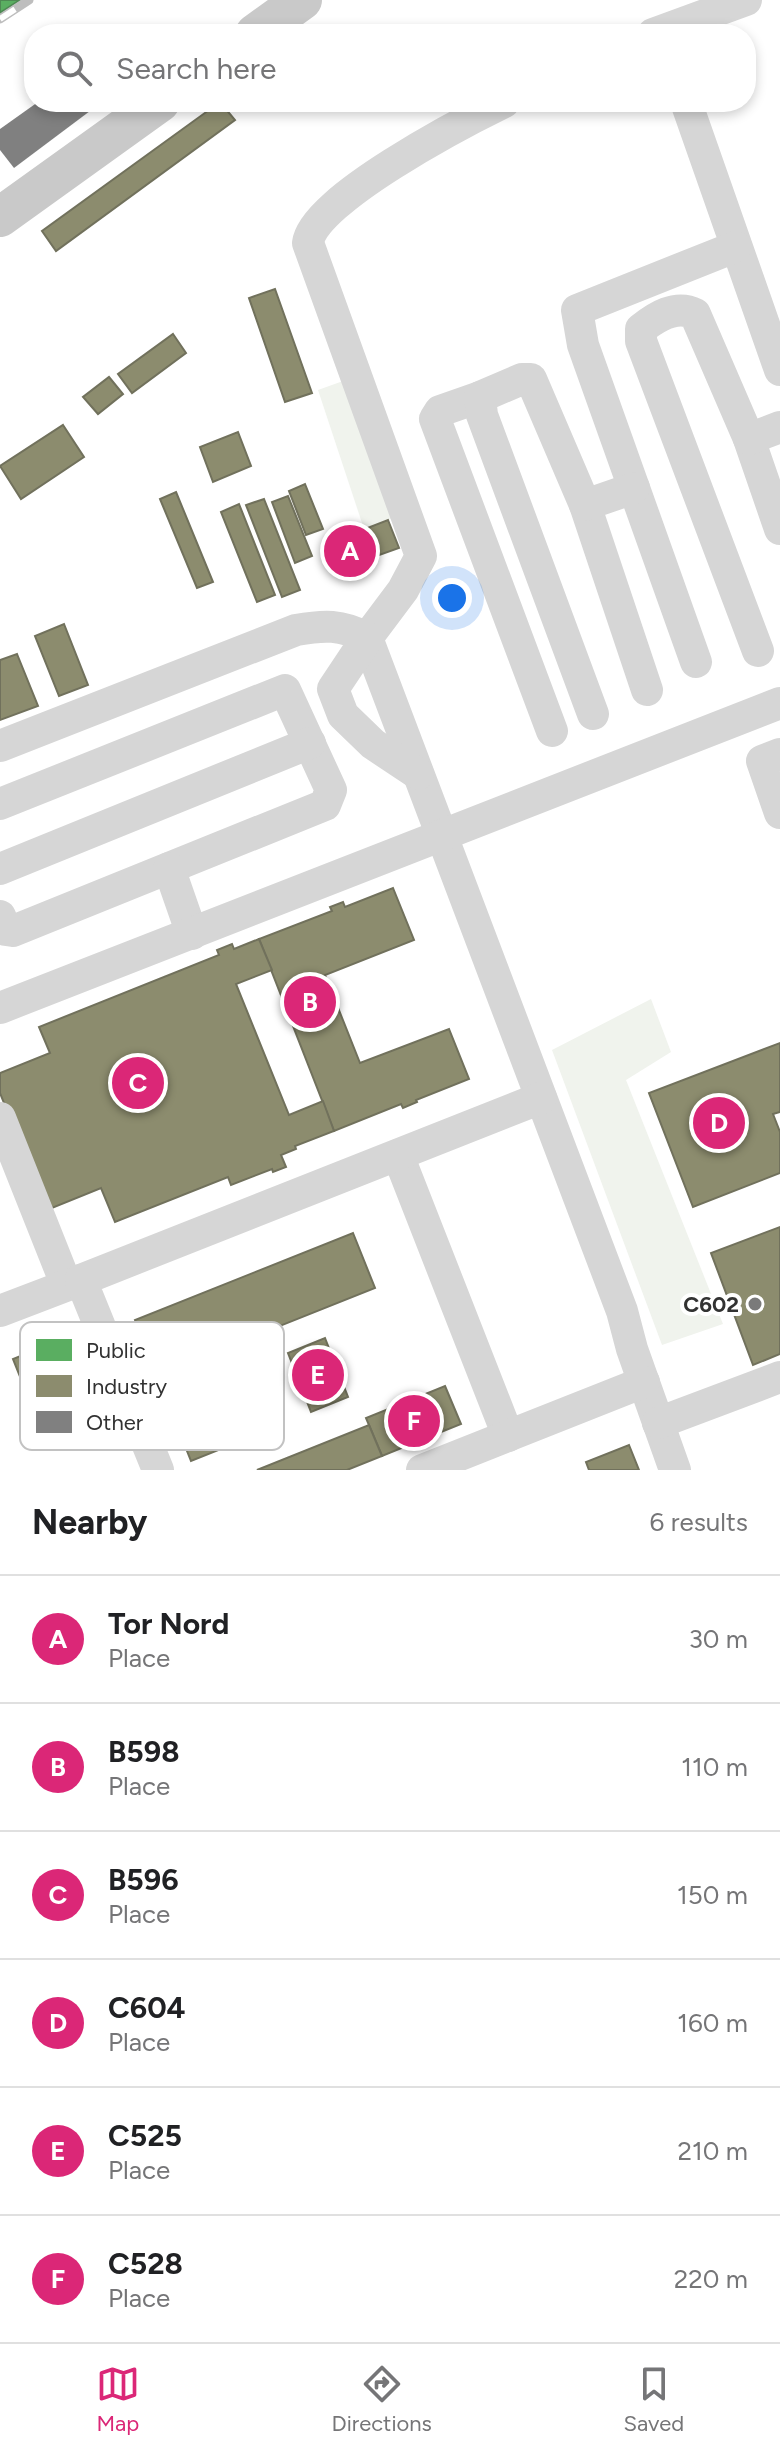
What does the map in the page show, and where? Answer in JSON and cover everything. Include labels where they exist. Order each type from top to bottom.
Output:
[{"type":"main road","points":[[269,24],[302,0]]},
{"type":"main road","points":[[9,204],[145,112]]},
{"type":"street","points":[[682,24],[746,0]]},
{"type":"street","points":[[418,774],[373,744],[343,715],[333,689],[403,590],[421,556],[308,243],[309,234],[316,223],[386,168],[486,112]]},
{"type":"street","points":[[689,112],[780,370]]},
{"type":"street","points":[[696,662],[583,345],[577,310],[735,247]]},
{"type":"street","points":[[758,651],[641,341],[641,329],[657,316],[686,309],[695,314],[749,439],[780,529]]},
{"type":"street","points":[[552,731],[435,419],[440,411],[522,379],[531,379],[585,505],[647,690]]},
{"type":"street","points":[[480,397],[482,415],[593,714]]},
{"type":"street","points":[[749,439],[780,427]]},
{"type":"street","points":[[585,505],[634,488]]},
{"type":"street","points":[[0,746],[296,630],[347,627],[367,638],[622,1311],[675,1470]]},
{"type":"street","points":[[0,804],[285,690],[331,790],[328,802],[13,931],[6,930],[0,916]]},
{"type":"street","points":[[0,1008],[780,703]]},
{"type":"street","points":[[0,869],[310,743]]},
{"type":"street","points":[[780,754],[762,761],[780,813]]},
{"type":"street","points":[[177,865],[200,930]]},
{"type":"street","points":[[0,1311],[541,1098]]},
{"type":"street","points":[[0,1118],[91,1322]]},
{"type":"street","points":[[398,1155],[508,1436]]},
{"type":"street","points":[[658,1423],[780,1377]]},
{"type":"street","points":[[431,1468],[644,1382]]},
{"type":"street","points":[[149,1450],[158,1470]]},
{"type":"shaded area","points":[[343,381],[396,517],[364,529],[318,390]]},
{"type":"shaded area","points":[[651,999],[671,1052],[626,1080],[723,1324],[662,1345],[552,1050]]},
{"type":"building: Public","points":[[0,0],[20,0],[0,13]]},
{"type":"building: Industry","points":[[206,112],[228,112],[235,120],[56,251],[42,231]]},
{"type":"building: Industry","points":[[275,289],[312,393],[285,402],[249,298]]},
{"type":"building: Industry","points":[[173,334],[186,353],[132,393],[118,374]]},
{"type":"building: Industry","points":[[109,377],[123,394],[98,414],[83,397]]},
{"type":"building: Industry","points":[[63,425],[84,457],[21,499],[0,466]]},
{"type":"building: Industry","points":[[238,432],[251,466],[213,482],[200,447]]},
{"type":"building: Industry","points":[[305,484],[323,529],[306,535],[289,491]]},
{"type":"building: Industry","points":[[176,492],[213,582],[197,588],[160,499]]},
{"type":"building: Industry","points":[[288,496],[312,556],[295,563],[272,502]]},
{"type":"building: Industry","points":[[264,499],[300,590],[282,597],[246,505]]},
{"type":"building: Industry","points":[[239,504],[275,595],[257,602],[221,512]]},
{"type":"building: Industry","points":[[388,520],[399,548],[368,559],[357,532]]},
{"type":"building: Industry","points":[[357,532],[368,559],[344,570],[332,542]]},
{"type":"building: Industry","points":[[64,624],[88,685],[59,696],[35,636]]},
{"type":"building: Industry","points":[[17,654],[38,706],[0,720],[0,660]]},
{"type":"building: Industry","points":[[393,888],[414,940],[325,975],[360,1063],[449,1029],[469,1079],[403,1108],[401,1104],[334,1131],[259,939],[332,911],[330,907],[343,902],[345,907]]},
{"type":"building: Industry","points":[[259,939],[272,970],[236,984],[289,1115],[323,1101],[334,1131],[295,1146],[296,1149],[281,1155],[286,1167],[273,1172],[272,1169],[231,1185],[228,1177],[115,1222],[101,1188],[47,1210],[0,1093],[0,1073],[50,1053],[39,1027],[219,955],[217,950],[232,944],[234,949]]},
{"type":"building: Industry","points":[[780,1043],[780,1112],[773,1114],[780,1132],[780,1173],[693,1207],[649,1093]]},
{"type":"building: Industry","name":"C602","points":[[780,1227],[780,1354],[753,1365],[711,1253]]},
{"type":"building: Industry","points":[[353,1233],[375,1288],[284,1324],[135,1320]]},
{"type":"building: Industry","points":[[325,1338],[348,1397],[311,1412],[288,1353]]},
{"type":"building: Industry","points":[[20,1356],[20,1377],[13,1359]]},
{"type":"building: Industry","points":[[445,1386],[461,1424],[382,1456],[366,1418]]},
{"type":"building: Industry","points":[[369,1425],[382,1456],[347,1470],[257,1470]]},
{"type":"building: Industry","points":[[629,1445],[639,1470],[589,1470],[586,1462]]},
{"type":"building: Industry","points":[[187,1450],[218,1450],[191,1461]]},
{"type":"building: Other","points":[[24,112],[89,112],[14,168],[0,150],[0,129]]},
{"type":"railway","points":[[0,19],[29,0]]},
{"type":"place","name":"Tor Nord","points":[[350,551]]},
{"type":"place","name":"B598","points":[[310,1002]]},
{"type":"place","name":"B596","points":[[138,1083]]},
{"type":"place","name":"C604","points":[[719,1123]]},
{"type":"place","name":"C602","points":[[755,1304]]},
{"type":"place","name":"C525","points":[[318,1375]]},
{"type":"place","name":"C528","points":[[414,1421]]}]
